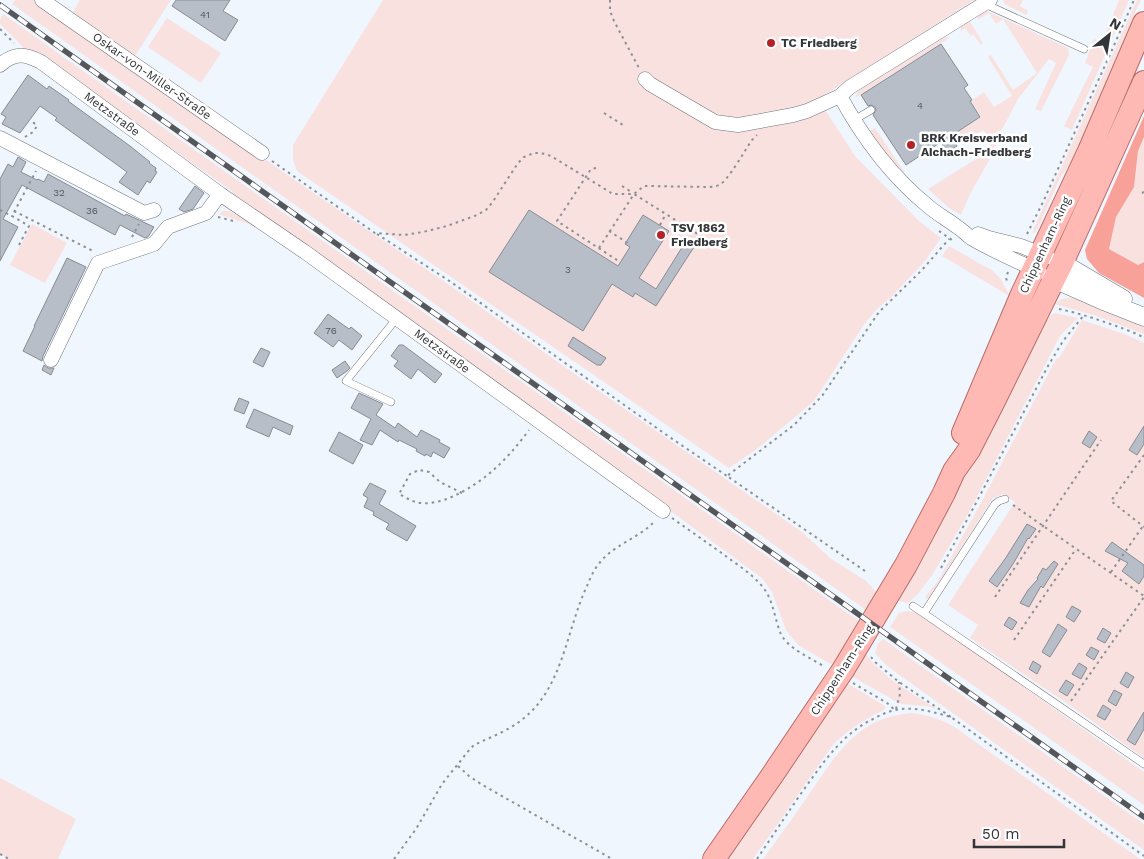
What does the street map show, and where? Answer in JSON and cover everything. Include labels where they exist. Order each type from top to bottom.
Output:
[{"type":"main road","name":"Chippenham-Ring","points":[[954,471],[958,446],[1009,323],[1089,151],[1144,23]]},
{"type":"main road","name":"Chippenham-Ring","points":[[714,859],[843,670],[906,565],[954,471],[977,435],[1058,271],[1144,82]]},
{"type":"street","name":"Oskar-von-Miller-Straße","points":[[42,0],[262,154]]},
{"type":"street","points":[[645,80],[715,122],[738,125],[800,113],[840,96],[850,87],[987,2]]},
{"type":"street","points":[[0,65],[18,55]]},
{"type":"street","name":"Metzstraße","points":[[18,55],[29,56],[41,62],[220,194],[305,252],[663,511]]},
{"type":"street","points":[[840,96],[873,148],[907,187],[929,207],[956,226],[1021,246],[1037,262],[1058,271],[1106,302],[1144,315]]},
{"type":"street","points":[[0,138],[149,212]]},
{"type":"street","points":[[51,360],[98,263],[154,244],[168,227],[206,213],[220,194]]},
{"type":"lane","points":[[987,2],[1084,49]]},
{"type":"lane","points":[[854,120],[871,110]]},
{"type":"lane","points":[[391,402],[346,381],[397,318]]},
{"type":"lane","points":[[924,613],[995,504],[1005,499]]},
{"type":"lane","points":[[913,606],[1144,764]]},
{"type":"path","points":[[610,0],[610,11],[645,80]]},
{"type":"path","points":[[1034,220],[1134,0]]},
{"type":"path","points":[[0,28],[13,41],[18,55]]},
{"type":"path","points":[[604,113],[623,125]]},
{"type":"path","points":[[19,148],[24,138],[33,132],[37,126],[32,122]]},
{"type":"path","points":[[599,248],[634,194],[644,186],[713,187],[720,185],[758,134]]},
{"type":"path","points":[[376,233],[404,235],[423,232],[447,226],[486,210],[518,163],[524,156],[534,153],[551,156],[613,194],[634,194]]},
{"type":"path","points":[[262,154],[451,282],[668,436],[865,571]]},
{"type":"path","points":[[12,216],[42,160]]},
{"type":"path","points":[[596,168],[591,169],[557,221],[620,262]]},
{"type":"path","points":[[622,186],[704,238]]},
{"type":"path","points":[[0,210],[29,226],[19,245]]},
{"type":"path","points":[[14,211],[96,252]]},
{"type":"path","points":[[130,242],[149,212]]},
{"type":"path","points":[[660,225],[666,214]]},
{"type":"path","points":[[727,476],[794,425],[822,396],[879,312],[922,270],[949,238],[956,226]]},
{"type":"path","points":[[609,231],[631,245]]},
{"type":"path","points":[[1042,303],[1084,315],[1139,334],[1144,338]]},
{"type":"path","points":[[938,573],[1048,366],[1063,341],[1084,315]]},
{"type":"path","points":[[462,493],[440,482],[429,472],[419,470],[410,474],[399,494],[418,503],[438,502],[462,493],[494,471],[516,447],[536,420]]},
{"type":"path","points":[[995,598],[1101,440]]},
{"type":"path","points":[[1110,572],[1144,526],[1111,501],[1144,455]]},
{"type":"path","points":[[1005,499],[1144,596],[1065,710]]},
{"type":"path","points":[[394,859],[416,829],[442,784],[474,745],[513,725],[539,704],[559,665],[583,595],[598,565],[615,548],[640,535],[663,511],[755,579],[769,596],[780,633],[786,642],[831,670]]},
{"type":"path","points":[[1014,640],[1076,548]]},
{"type":"path","points":[[870,651],[875,662],[899,682],[951,717],[1144,856]]},
{"type":"path","points":[[848,680],[896,710]]},
{"type":"path","points":[[896,710],[900,694],[899,682]]},
{"type":"path","points":[[757,859],[829,754],[844,738],[857,728],[880,715],[896,710],[921,710],[951,717]]},
{"type":"path","points":[[457,765],[481,784],[612,859]]},
{"type":"path","points":[[0,854],[9,859]]},
{"type":"shaded area","points":[[15,0],[34,0],[445,282],[802,532],[830,558],[866,581],[879,595],[866,610],[12,4]]},
{"type":"shaded area","points":[[80,0],[171,0],[135,56],[72,14]]},
{"type":"shaded area","name":"TSV 1862 Friedberg","points":[[383,0],[974,0],[818,99],[855,156],[920,222],[941,238],[925,261],[865,323],[814,401],[757,449],[729,468],[297,171],[293,159],[293,145]]},
{"type":"shaded area","points":[[1003,0],[1023,0],[1020,6],[1028,11],[1026,15],[1005,4]]},
{"type":"shaded area","points":[[1119,0],[1129,0],[1072,130],[1064,126],[1093,67],[1085,63],[1094,39],[1102,42]]},
{"type":"shaded area","points":[[1137,0],[1141,0],[1135,12],[1132,31],[1082,146],[1060,178],[1038,228],[1033,234],[1034,228]]},
{"type":"shaded area","points":[[987,11],[1068,48],[1069,55],[1041,111],[1035,109],[1056,63],[1049,59],[1018,99],[961,215],[949,208],[928,189],[992,149],[987,141],[990,139],[983,130],[957,145],[952,136],[981,117],[971,101],[984,92],[994,107],[1012,96],[988,57],[991,55],[1013,90],[1037,73],[1003,19],[996,24],[989,13],[979,19],[976,15]]},
{"type":"shaded area","points":[[3,14],[860,622],[834,666],[798,645],[786,630],[772,592],[762,578],[351,277],[259,212],[235,201],[232,191],[90,91],[23,50],[23,47],[0,24]]},
{"type":"shaded area","points":[[167,18],[221,53],[201,83],[148,47]]},
{"type":"shaded area","points":[[969,20],[983,43],[981,45],[973,34],[971,36],[965,28],[961,31],[964,23]]},
{"type":"shaded area","points":[[945,37],[949,38],[855,98],[857,92],[865,86]]},
{"type":"shaded area","points":[[1144,116],[1144,137],[1138,151],[1134,187],[1116,217],[1109,249],[1138,265],[1144,262],[1144,298],[1099,273],[1087,259],[1085,250]]},
{"type":"shaded area","points":[[875,128],[905,173],[903,174],[867,133]]},
{"type":"shaded area","points":[[1144,137],[1144,262],[1138,265],[1109,249],[1116,217],[1134,187],[1138,151]]},
{"type":"shaded area","points":[[229,211],[257,223],[298,254],[249,224],[219,213]]},
{"type":"shaded area","points":[[32,224],[67,243],[45,283],[10,265]]},
{"type":"shaded area","points":[[949,246],[993,271],[1001,279],[1011,297],[942,256]]},
{"type":"shaded area","points":[[1075,297],[1111,308],[1144,327],[1144,334],[1094,315],[1054,304],[1062,299]]},
{"type":"shaded area","points":[[1054,313],[1078,318],[1060,336],[969,512],[933,574],[917,595],[908,603],[899,601],[897,599],[978,452],[1046,321]]},
{"type":"shaded area","points":[[1082,320],[1127,335],[1144,343],[1144,758],[970,638],[978,625],[948,605],[1015,502],[1003,494],[993,498],[928,599],[925,597],[938,581],[1056,359],[1059,358]]},
{"type":"shaded area","points":[[907,611],[916,612],[932,622],[1144,772],[1144,805],[890,627],[899,613]]},
{"type":"shaded area","points":[[883,639],[1144,824],[1144,850],[887,666],[875,653],[878,644]]},
{"type":"shaded area","points":[[865,653],[889,678],[938,710],[927,706],[901,704],[851,676]]},
{"type":"shaded area","points":[[847,683],[885,706],[884,710],[856,726],[832,746],[753,859],[724,859]]},
{"type":"shaded area","points":[[911,713],[932,717],[953,726],[1140,859],[763,859],[829,765],[856,735],[881,720]]},
{"type":"shaded area","points":[[0,778],[76,819],[58,859],[9,859],[0,854]]},
{"type":"building","points":[[176,0],[230,0],[223,11],[238,20],[225,41],[172,6]]},
{"type":"building","points":[[941,44],[968,85],[964,88],[980,117],[951,136],[957,146],[947,152],[941,142],[906,165],[873,115],[876,110],[875,107],[868,106],[861,95]]},
{"type":"building","points":[[28,75],[47,89],[49,86],[69,100],[150,162],[157,172],[150,183],[147,181],[138,195],[119,182],[127,172],[55,120],[57,118],[40,106],[20,133],[2,124],[6,117],[1,114]]},
{"type":"building","points":[[18,157],[26,162],[21,172],[44,182],[48,174],[125,216],[126,214],[154,227],[148,237],[145,238],[120,225],[115,235],[22,185],[3,219],[18,227],[0,261],[0,179],[8,164],[13,167]]},
{"type":"building","points":[[195,186],[204,193],[193,209],[184,212],[179,209]]},
{"type":"building","points":[[529,210],[618,266],[630,247],[625,244],[643,215],[669,231],[639,278],[656,289],[686,241],[694,247],[656,306],[635,293],[633,297],[612,284],[583,331],[489,272]]},
{"type":"building","points":[[67,258],[86,267],[42,361],[23,351]]},
{"type":"building","points":[[328,314],[349,329],[351,327],[362,336],[352,350],[339,340],[333,347],[314,333]]},
{"type":"building","points":[[573,337],[606,358],[601,365],[597,365],[568,346]]},
{"type":"building","points":[[399,345],[403,345],[442,374],[435,383],[418,369],[411,379],[394,366],[398,361],[391,356]]},
{"type":"building","points":[[261,348],[270,352],[263,367],[253,362]]},
{"type":"building","points":[[345,361],[350,368],[337,378],[332,370]]},
{"type":"building","points":[[44,365],[48,368],[54,368],[51,375],[42,370]]},
{"type":"building","points":[[359,393],[383,404],[376,415],[395,428],[398,423],[417,437],[421,430],[440,440],[439,442],[450,448],[444,458],[433,452],[431,457],[426,454],[425,456],[416,451],[417,449],[399,440],[398,442],[380,430],[372,445],[360,440],[371,419],[351,408]]},
{"type":"building","points":[[239,398],[249,402],[244,414],[234,410]]},
{"type":"building","points":[[254,409],[293,426],[290,435],[273,427],[269,437],[246,427]]},
{"type":"building","points":[[1144,426],[1144,444],[1137,455],[1129,450]]},
{"type":"building","points":[[1089,431],[1097,437],[1090,448],[1082,443]]},
{"type":"building","points":[[339,432],[363,445],[353,464],[329,451]]},
{"type":"building","points":[[370,483],[386,491],[379,504],[416,526],[407,541],[386,529],[389,524],[373,515],[374,512],[364,507],[368,498],[363,495]]},
{"type":"building","points":[[1027,524],[1036,529],[1028,538],[997,587],[989,581]]},
{"type":"building","points":[[1112,542],[1144,565],[1144,576],[1139,584],[1122,571],[1128,563],[1105,551]]},
{"type":"building","points":[[1054,561],[1058,564],[1043,588],[1041,586],[1029,607],[1020,603],[1038,579],[1043,568],[1046,570]]},
{"type":"building","points":[[1072,606],[1081,611],[1074,622],[1066,617]]},
{"type":"building","points":[[1009,617],[1017,622],[1012,630],[1004,625]]},
{"type":"building","points":[[1058,624],[1067,630],[1050,657],[1042,652]]},
{"type":"building","points":[[1103,628],[1111,633],[1105,643],[1097,639]]},
{"type":"building","points":[[1091,647],[1099,651],[1094,660],[1086,655]]},
{"type":"building","points":[[1033,661],[1041,666],[1037,674],[1029,669]]},
{"type":"building","points":[[1079,663],[1087,668],[1081,679],[1072,674]]},
{"type":"building","points":[[1126,672],[1134,677],[1128,688],[1120,683]]},
{"type":"building","points":[[1066,680],[1074,685],[1067,696],[1059,691]]},
{"type":"building","points":[[1114,690],[1122,694],[1116,706],[1108,701]]},
{"type":"building","points":[[1103,705],[1111,710],[1105,720],[1097,716]]},
{"type":"building","points":[[1144,712],[1144,729],[1135,745],[1127,740]]},
{"type":"railway","points":[[0,5],[1144,817]]},
{"type":"place","name":"TC Friedberg","points":[[771,43]]},
{"type":"place","name":"BRK Kreisverband Aichach-Friedberg","points":[[911,145]]},
{"type":"place","name":"TSV 1862 Friedberg","points":[[661,235]]}]
